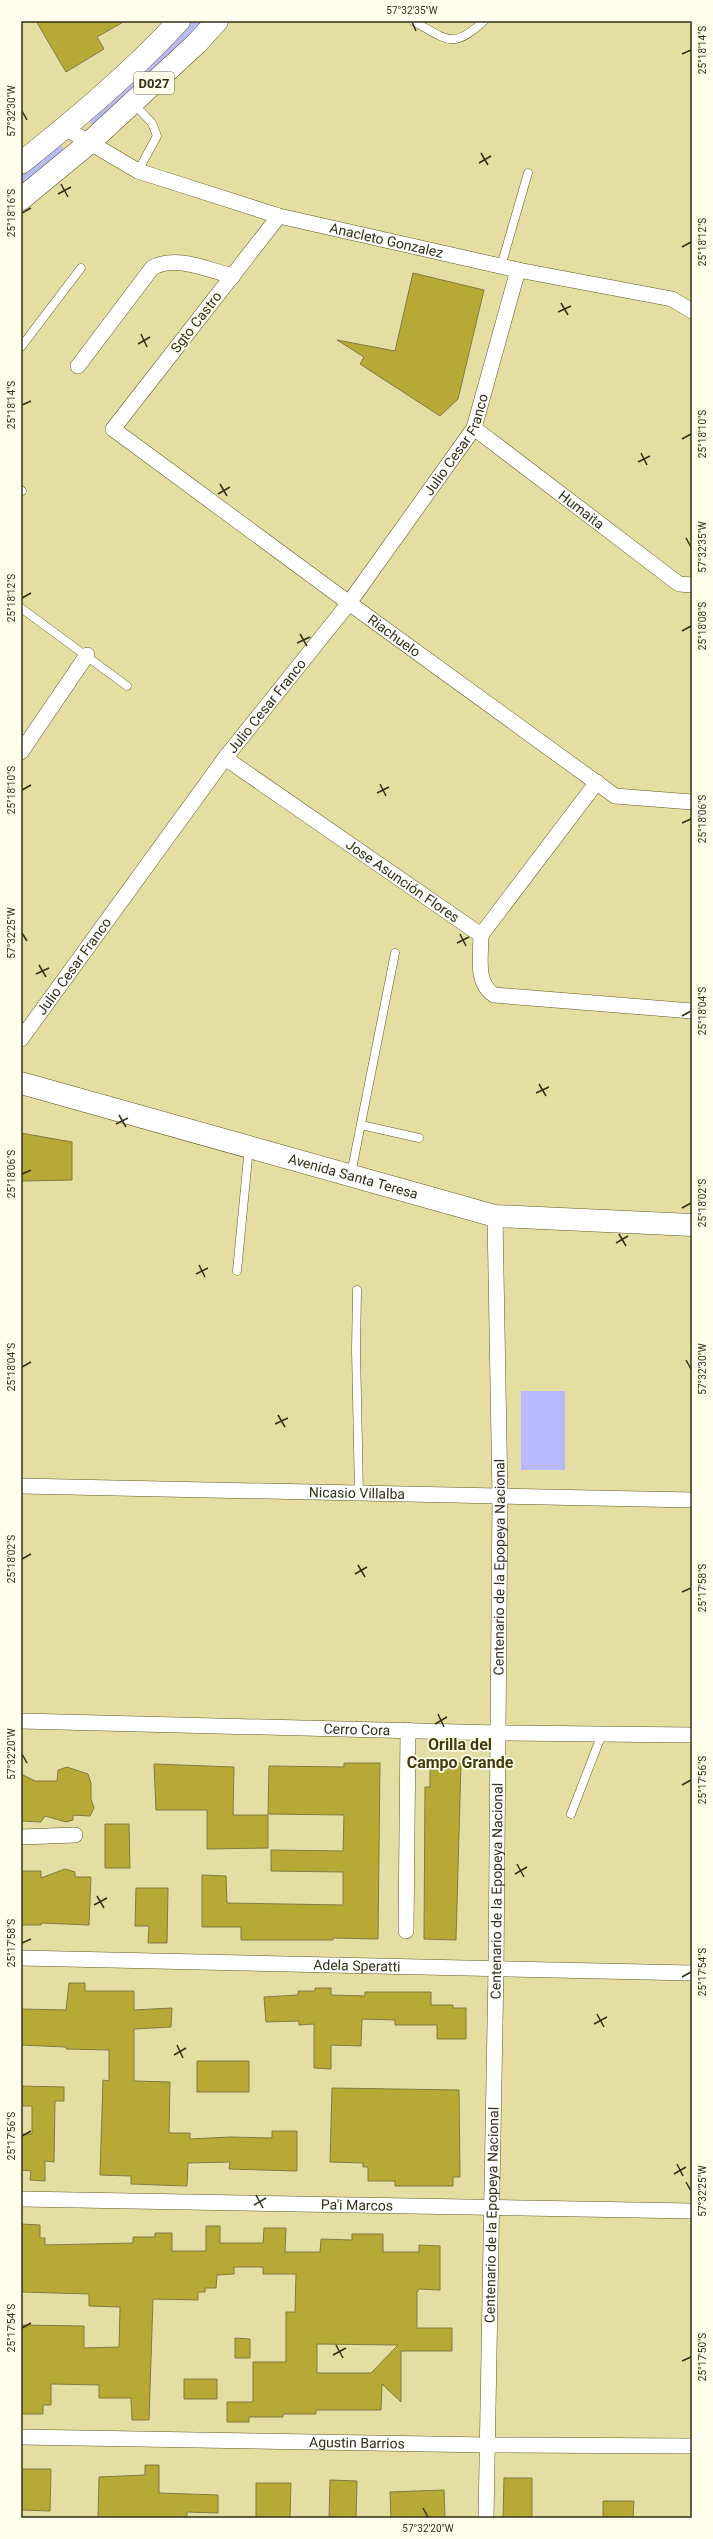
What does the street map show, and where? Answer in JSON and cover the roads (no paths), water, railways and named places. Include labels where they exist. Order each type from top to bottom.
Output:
[{"type":"main road","name":"D027","points":[[21,163],[65,128],[152,49],[178,21]]},
{"type":"main road","name":"D027","points":[[21,199],[89,143],[217,21]]},
{"type":"main road","name":"Avenida Santa Teresa","points":[[21,1083],[495,1216],[692,1225]]},
{"type":"street","name":"Anacleto Gonzalez","points":[[65,128],[138,171],[279,216],[518,270],[672,299],[692,311]]},
{"type":"street","name":"Sgto Castro","points":[[113,428],[279,216]]},
{"type":"street","points":[[78,366],[152,268],[161,262],[172,261],[233,276]]},
{"type":"street","name":"Julio Cesar Franco","points":[[21,1039],[225,758],[349,603],[474,428],[518,270]]},
{"type":"street","name":"Riachuelo","points":[[113,428],[349,603],[615,796],[692,802]]},
{"type":"street","name":"Humaita","points":[[474,428],[679,584],[692,585]]},
{"type":"street","points":[[21,752],[87,656]]},
{"type":"street","name":"Jose Asunción Flores","points":[[225,758],[481,935]]},
{"type":"street","points":[[596,782],[481,935],[481,983],[485,990],[494,995],[692,1011]]},
{"type":"street","name":"Centenario de la Epopeya Nacional","points":[[486,2518],[496,1969],[500,1497],[495,1216]]},
{"type":"street","name":"Nicasio Villalba","points":[[21,1486],[692,1500]]},
{"type":"street","name":"Cerro Cora","points":[[21,1721],[498,1733],[692,1735]]},
{"type":"street","points":[[406,1932],[408,1730]]},
{"type":"street","points":[[21,1837],[75,1835]]},
{"type":"street","name":"Adela Speratti","points":[[21,1958],[692,1973]]},
{"type":"street","name":"Pa'i Marcos","points":[[21,2199],[491,2208],[692,2210]]},
{"type":"street","name":"Agustin Barrios","points":[[21,2437],[488,2445],[692,2446]]},
{"type":"lane","points":[[413,21],[446,39],[458,40],[469,34],[484,21]]},
{"type":"lane","points":[[132,102],[152,123],[157,136],[138,171]]},
{"type":"lane","points":[[501,266],[528,174]]},
{"type":"lane","points":[[21,347],[81,268]]},
{"type":"lane","points":[[21,608],[127,686]]},
{"type":"lane","points":[[351,1175],[395,953]]},
{"type":"lane","points":[[360,1125],[419,1138]]},
{"type":"lane","points":[[238,1271],[249,1147]]},
{"type":"lane","points":[[357,1290],[356,1350],[359,1494]]},
{"type":"lane","points":[[571,1814],[602,1734]]},
{"type":"district","name":"Orilla del Campo Grande","points":[[460,1753]]}]
